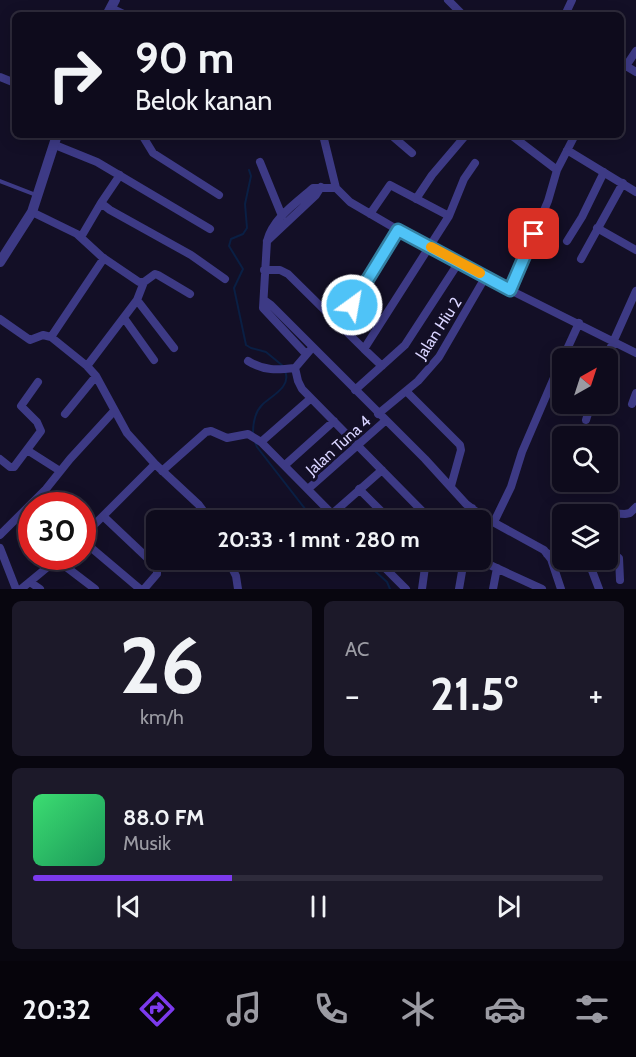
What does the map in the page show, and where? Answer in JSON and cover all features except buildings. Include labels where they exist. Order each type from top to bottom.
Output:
[{"type":"street","points":[[448,0],[460,12]]},
{"type":"street","points":[[636,51],[624,68],[636,72]]},
{"type":"street","points":[[144,138],[153,153],[219,195]]},
{"type":"street","points":[[324,138],[336,188],[350,202],[510,290],[636,353]]},
{"type":"street","points":[[394,138],[412,153]]},
{"type":"street","points":[[416,199],[464,138]]},
{"type":"street","points":[[515,138],[557,170]]},
{"type":"street","points":[[510,290],[548,201],[557,170],[573,138]]},
{"type":"street","points":[[0,262],[32,212],[56,140],[210,229]]},
{"type":"street","points":[[567,150],[636,192]]},
{"type":"street","points":[[260,162],[282,216]]},
{"type":"street","points":[[364,349],[449,216],[464,179],[475,163]]},
{"type":"street","points":[[567,241],[582,217],[604,172]]},
{"type":"street","points":[[81,237],[120,175]]},
{"type":"street","points":[[581,259],[622,183]]},
{"type":"street","points":[[370,214],[390,185],[449,216]]},
{"type":"street","points":[[267,241],[309,202],[321,187]]},
{"type":"street","points":[[336,188],[313,188],[270,230],[264,270],[264,300],[271,305],[309,351],[355,390],[472,508],[544,550],[561,589]]},
{"type":"street","points":[[101,202],[110,210],[191,255],[225,279]]},
{"type":"street","points":[[32,212],[81,237],[104,258],[139,282],[144,282]]},
{"type":"street","points":[[597,228],[636,250]]},
{"type":"street","points":[[340,324],[398,230]]},
{"type":"street","points":[[51,337],[104,258]]},
{"type":"street","points":[[355,390],[405,345],[459,262]]},
{"type":"street","points":[[264,270],[284,271],[382,366]]},
{"type":"street","points":[[87,366],[137,300],[144,282],[155,274],[190,294]]},
{"type":"street","name":"Jalan Hiu 2","points":[[378,414],[418,381],[438,357],[486,276]]},
{"type":"street","points":[[611,348],[636,291]]},
{"type":"street","points":[[137,300],[174,348]]},
{"type":"street","points":[[124,318],[154,360]]},
{"type":"street","points":[[0,319],[30,340],[43,335],[51,337],[87,366],[96,376],[127,433],[154,464],[203,510]]},
{"type":"street","points":[[568,348],[579,323]]},
{"type":"street","points":[[248,361],[259,368],[289,368],[309,351]]},
{"type":"street","points":[[289,368],[310,399],[421,510]]},
{"type":"street","points":[[65,414],[96,376]]},
{"type":"street","points":[[0,459],[13,468],[40,429],[37,422],[22,408],[21,404],[38,382]]},
{"type":"street","points":[[494,522],[511,487],[526,442],[552,384]]},
{"type":"street","points":[[406,391],[460,445],[461,450],[451,486]]},
{"type":"street","points":[[632,404],[636,393]]},
{"type":"street","points":[[260,440],[310,399]]},
{"type":"street","points":[[1,531],[46,489],[114,411]]},
{"type":"street","points":[[586,420],[588,414]]},
{"type":"street","points":[[285,465],[334,421]]},
{"type":"street","name":"Jalan Tuna 4","points":[[308,489],[385,421]]},
{"type":"street","points":[[162,471],[206,432],[211,431],[227,438],[248,434],[260,440],[328,510]]},
{"type":"street","points":[[27,450],[60,471]]},
{"type":"street","points":[[96,524],[154,464]]},
{"type":"street","points":[[341,510],[359,489],[382,470]]},
{"type":"street","points":[[359,489],[380,510]]},
{"type":"street","points":[[618,514],[630,513],[636,507]]},
{"type":"street","points":[[96,551],[142,589],[157,574],[158,567],[103,516]]},
{"type":"street","points":[[0,548],[16,589]]},
{"type":"street","points":[[547,554],[552,554]]},
{"type":"street","points":[[618,557],[620,580]]},
{"type":"street","points":[[491,565],[528,586],[542,589]]},
{"type":"street","points":[[493,589],[497,568]]},
{"type":"street","points":[[21,589],[44,570]]},
{"type":"street","points":[[73,570],[95,589]]},
{"type":"street","points":[[233,570],[238,589]]},
{"type":"street","points":[[387,570],[406,589]]},
{"type":"street","points":[[422,589],[425,570]]},
{"type":"street","points":[[459,589],[462,570]]},
{"type":"street","points":[[592,570],[599,589]]},
{"type":"street","points":[[30,582],[40,589]]},
{"type":"lane","points":[[0,181],[37,195]]},
{"type":"waterway","points":[[249,170],[251,176],[245,204],[247,228],[243,234],[231,239],[229,246],[243,269],[234,288],[246,345],[266,352],[283,366]]},
{"type":"waterway","points":[[253,433],[258,411],[280,391],[286,382],[285,371]]},
{"type":"waterway","points":[[255,442],[306,510]]},
{"type":"waterway","points":[[374,570],[387,582],[390,589]]},
{"type":"slow traffic","points":[[431,247],[480,273]]},
{"type":"route","points":[[352,305],[398,230],[510,290],[534,234]]}]
